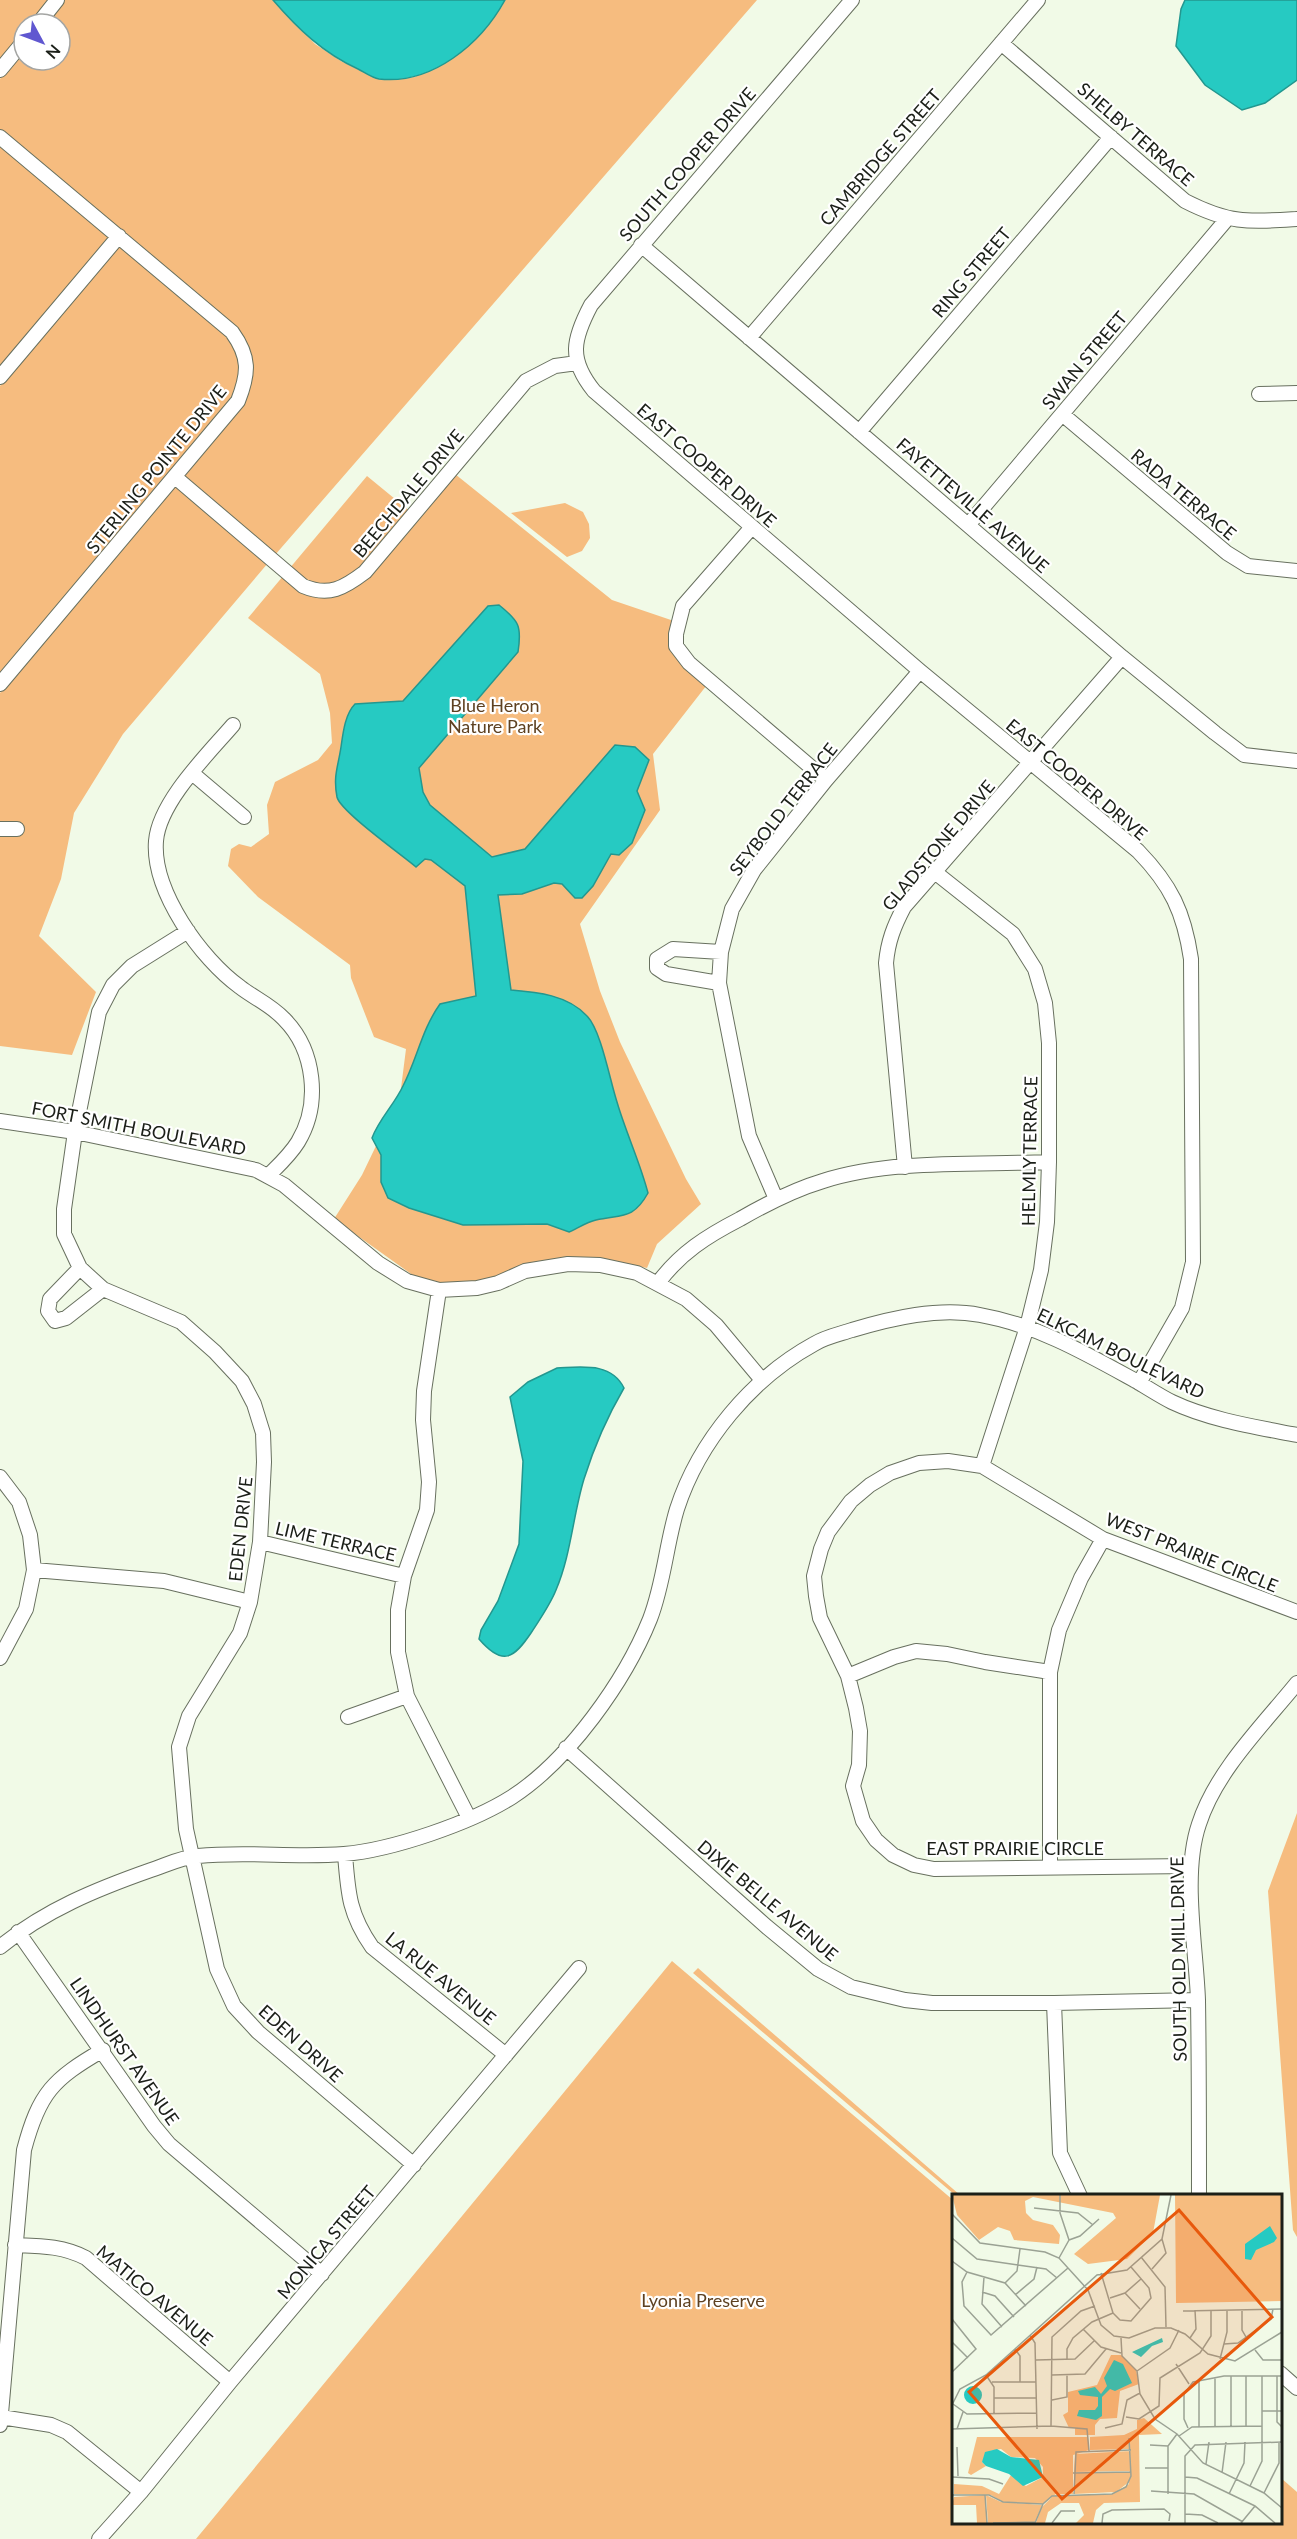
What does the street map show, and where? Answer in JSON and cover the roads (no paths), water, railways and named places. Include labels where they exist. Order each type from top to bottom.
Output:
[{"type":"street","points":[[48,12],[57,0]]},
{"type":"street","name":"SOUTH COOPER DRIVE","points":[[577,363],[575,346],[580,327],[591,305],[852,0]]},
{"type":"street","name":"CAMBRIDGE STREET","points":[[749,338],[1038,0]]},
{"type":"street","name":"SHELBY TERRACE","points":[[1001,43],[1185,201],[1227,219],[1252,222],[1297,219]]},
{"type":"street","points":[[0,70],[12,55]]},
{"type":"street","name":"RING STREET","points":[[859,432],[1111,136]]},
{"type":"street","name":"STERLING POINTE DRIVE","points":[[0,137],[232,332],[240,343],[246,359],[246,380],[238,401],[0,684]]},
{"type":"street","name":"SWAN STREET","points":[[969,524],[1227,219]]},
{"type":"street","points":[[0,377],[119,236]]},
{"type":"street","name":"FAYETTEVILLE AVENUE","points":[[641,245],[1122,657],[1244,755],[1297,761]]},
{"type":"street","name":"BEECHDALE DRIVE","points":[[175,477],[303,586],[318,592],[336,590],[365,572],[526,381],[555,366],[577,363]]},
{"type":"street","name":"EAST COOPER DRIVE","points":[[577,363],[594,391],[920,671],[1138,851],[1158,872],[1179,905],[1187,930],[1191,959],[1193,1262],[1182,1308],[1139,1383]]},
{"type":"street","points":[[1259,394],[1297,393]]},
{"type":"street","name":"RADA TERRACE","points":[[1062,414],[1227,553],[1248,566],[1297,571]]},
{"type":"street","points":[[752,527],[683,606],[676,634],[676,646],[689,663],[826,780]]},
{"type":"street","name":"GLADSTONE DRIVE","points":[[905,1167],[886,963],[893,927],[904,907],[1122,657]]},
{"type":"street","name":"SEYBOLD TERRACE","points":[[776,1199],[749,1136],[719,983],[721,952],[732,909],[754,870],[826,780],[920,671]]},
{"type":"street","points":[[233,725],[176,793],[156,840],[157,866],[167,893],[188,931],[215,966],[239,987],[286,1020],[302,1045],[311,1073],[310,1110],[299,1140],[285,1160],[268,1176]]},
{"type":"street","points":[[192,773],[244,817]]},
{"type":"street","points":[[0,829],[17,829]]},
{"type":"street","name":"HELMLY TERRACE","points":[[936,873],[1012,934],[1035,969],[1045,1003],[1049,1043],[1050,1162],[1047,1222],[1041,1270],[1027,1327],[982,1466]]},
{"type":"street","name":"EDEN DRIVE","points":[[188,931],[132,966],[113,985],[99,1012],[75,1132],[64,1209],[64,1234],[80,1268],[103,1289],[181,1322],[215,1352],[242,1381],[254,1404],[263,1433],[260,1542],[250,1602],[240,1633],[189,1716],[179,1747],[186,1829],[218,1969],[234,2006],[258,2032],[414,2165]]},
{"type":"street","points":[[719,983],[666,974],[657,968],[657,959],[673,949],[721,952]]},
{"type":"street","name":"FORT SMITH BOULEVARD","points":[[0,1121],[75,1132],[231,1163],[268,1176],[284,1185],[378,1263],[407,1281],[438,1290],[477,1288],[498,1283],[525,1271],[568,1264],[600,1265],[637,1273],[686,1299],[716,1325],[762,1380]]},
{"type":"street","points":[[658,1283],[674,1262],[713,1233],[776,1199],[823,1180],[864,1171],[905,1167],[1050,1162]]},
{"type":"street","points":[[80,1268],[50,1299],[48,1311],[55,1321],[66,1318],[103,1289]]},
{"type":"street","points":[[438,1290],[424,1391],[423,1420],[429,1482],[427,1510],[404,1576],[398,1610],[398,1652],[407,1696],[469,1818]]},
{"type":"street","name":"ELKCAM BOULEVARD","points":[[0,1947],[18,1932],[65,1904],[129,1878],[193,1856],[345,1854],[406,1842],[469,1818],[510,1798],[535,1779],[566,1748],[600,1709],[627,1665],[649,1620],[662,1585],[677,1510],[691,1475],[718,1430],[762,1380],[816,1342],[870,1325],[927,1313],[977,1314],[1027,1327],[1058,1339],[1172,1402],[1217,1418],[1297,1435]]},
{"type":"street","name":"EAST PRAIRIE CIRCLE","points":[[982,1466],[948,1461],[919,1463],[890,1473],[870,1485],[851,1501],[828,1532],[821,1549],[814,1576],[816,1596],[820,1618],[848,1676],[860,1731],[859,1765],[853,1785],[854,1797],[863,1821],[876,1840],[893,1855],[914,1865],[934,1869],[1191,1866]]},
{"type":"street","name":"WEST PRAIRIE CIRCLE","points":[[982,1466],[1103,1539],[1297,1612]]},
{"type":"street","points":[[0,1477],[19,1502],[30,1535],[34,1570],[26,1609],[0,1658]]},
{"type":"street","points":[[1050,1868],[1050,1672],[1059,1630],[1080,1578],[1103,1539]]},
{"type":"street","name":"LIME TERRACE","points":[[260,1542],[404,1576]]},
{"type":"street","points":[[34,1570],[164,1581],[250,1602]]},
{"type":"street","points":[[848,1676],[894,1657],[916,1651],[947,1654],[1050,1672]]},
{"type":"street","name":"SOUTH OLD MILL DRIVE","points":[[1199,2194],[1198,2000],[1191,1866],[1198,1825],[1222,1777],[1297,1683]]},
{"type":"street","points":[[348,1717],[407,1696]]},
{"type":"street","name":"DIXIE BELLE AVENUE","points":[[566,1748],[766,1927],[818,1969],[851,1987],[904,2000],[932,2003],[1198,2000]]},
{"type":"street","name":"LA RUE AVENUE","points":[[345,1854],[348,1895],[359,1928],[372,1947],[506,2055]]},
{"type":"street","name":"LINDHURST AVENUE","points":[[18,1932],[169,2144],[322,2274]]},
{"type":"street","name":"MONICA STREET","points":[[99,2539],[141,2492],[230,2382],[579,1968]]},
{"type":"street","points":[[1054,2003],[1060,2153],[1079,2194]]},
{"type":"street","points":[[0,2425],[24,2150],[33,2117],[46,2094],[70,2069],[103,2050]]},
{"type":"street","name":"MATICO AVENUE","points":[[15,2245],[70,2249],[86,2258],[230,2382]]},
{"type":"street","points":[[1282,2374],[1297,2388]]},
{"type":"street","points":[[1,2417],[51,2425],[68,2432],[141,2492]]},
{"type":"water","points":[[273,0],[505,0],[483,32],[453,58],[418,75],[399,79],[379,79],[345,63],[322,48]]},
{"type":"water","points":[[1185,0],[1297,0],[1297,80],[1265,103],[1242,110],[1205,85],[1176,46],[1181,9]]},
{"type":"water","points":[[499,605],[511,615],[518,625],[520,636],[518,652],[419,768],[423,792],[430,805],[492,857],[525,849],[615,745],[635,747],[649,760],[637,791],[645,810],[632,843],[619,855],[611,854],[593,886],[582,898],[575,898],[562,884],[554,883],[522,894],[498,895],[511,990],[552,996],[571,1003],[592,1023],[601,1044],[621,1114],[648,1193],[643,1202],[632,1212],[593,1221],[569,1232],[547,1224],[463,1225],[409,1208],[388,1198],[381,1182],[381,1155],[372,1138],[403,1086],[424,1034],[440,1004],[476,996],[465,886],[431,860],[425,859],[416,867],[360,822],[337,797],[336,777],[345,724],[355,704],[403,701],[488,606]]},
{"type":"water","points":[[586,1367],[604,1370],[612,1374],[624,1388],[588,1467],[565,1563],[554,1596],[519,1648],[508,1656],[502,1656],[487,1648],[479,1639],[481,1630],[498,1601],[519,1544],[523,1461],[510,1397],[528,1382],[557,1368]]},
{"type":"park label","name":"Blue Heron Nature Park","points":[[495,715]]},
{"type":"park label","name":"Lyonia Preserve","points":[[703,2300]]}]
